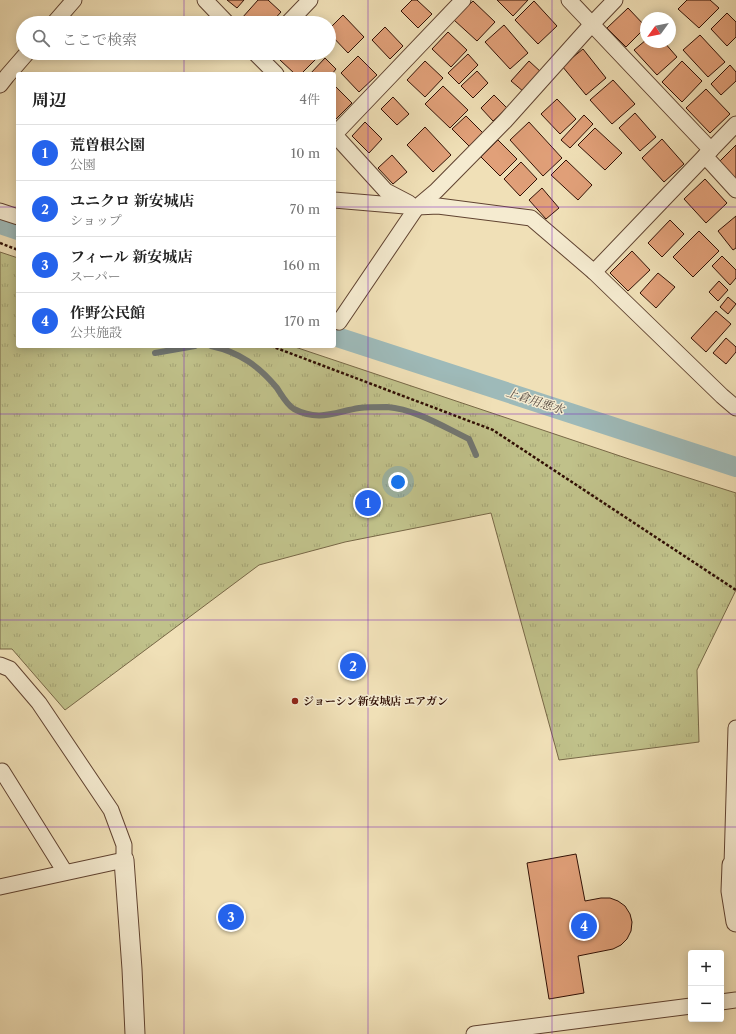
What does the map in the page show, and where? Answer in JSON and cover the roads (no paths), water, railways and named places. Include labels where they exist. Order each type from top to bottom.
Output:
[{"type":"street","points":[[60,16],[74,0]]},
{"type":"street","points":[[205,0],[220,16]]},
{"type":"street","points":[[295,16],[310,0]]},
{"type":"street","points":[[336,133],[463,0]]},
{"type":"street","points":[[569,0],[708,153],[736,190]]},
{"type":"street","points":[[336,321],[339,322],[417,206],[436,191],[505,121],[615,0]]},
{"type":"street","points":[[6,79],[21,60]]},
{"type":"street","points":[[263,60],[274,72]]},
{"type":"street","points":[[594,272],[736,124]]},
{"type":"street","points":[[336,137],[386,191],[417,206]]},
{"type":"street","points":[[336,200],[417,206],[438,206],[531,218],[594,272],[736,408]]},
{"type":"street","points":[[0,211],[16,216]]},
{"type":"street","points":[[0,665],[10,669],[39,703],[111,810],[124,845],[135,1034]]},
{"type":"street","points":[[736,728],[734,865],[732,891],[736,922]]},
{"type":"street","points":[[0,772],[2,771],[65,872]]},
{"type":"street","points":[[0,887],[124,860]]},
{"type":"street","points":[[724,1002],[736,1000]]},
{"type":"street","points":[[474,1034],[688,1006]]},
{"type":"waterway","name":"上倉用悪水","points":[[0,224],[16,229]]},
{"type":"waterway","name":"上倉用悪水","points":[[336,337],[736,467]]},
{"type":"waterway","points":[[155,353],[184,348]]},
{"type":"waterway","points":[[218,348],[231,352],[256,367],[277,388],[289,405],[303,413],[311,415],[327,415],[362,408],[398,408],[429,419],[469,439],[476,455]]},
{"type":"place","name":"荒曽根公園","points":[[368,503]]},
{"type":"place","name":"ユニクロ 新安城店","points":[[353,666]]},
{"type":"place","name":"ジョーシン新安城店 エアガン","points":[[295,701]]},
{"type":"place","name":"フィール 新安城店","points":[[231,917]]},
{"type":"place","name":"作野公民館","points":[[584,926]]}]
